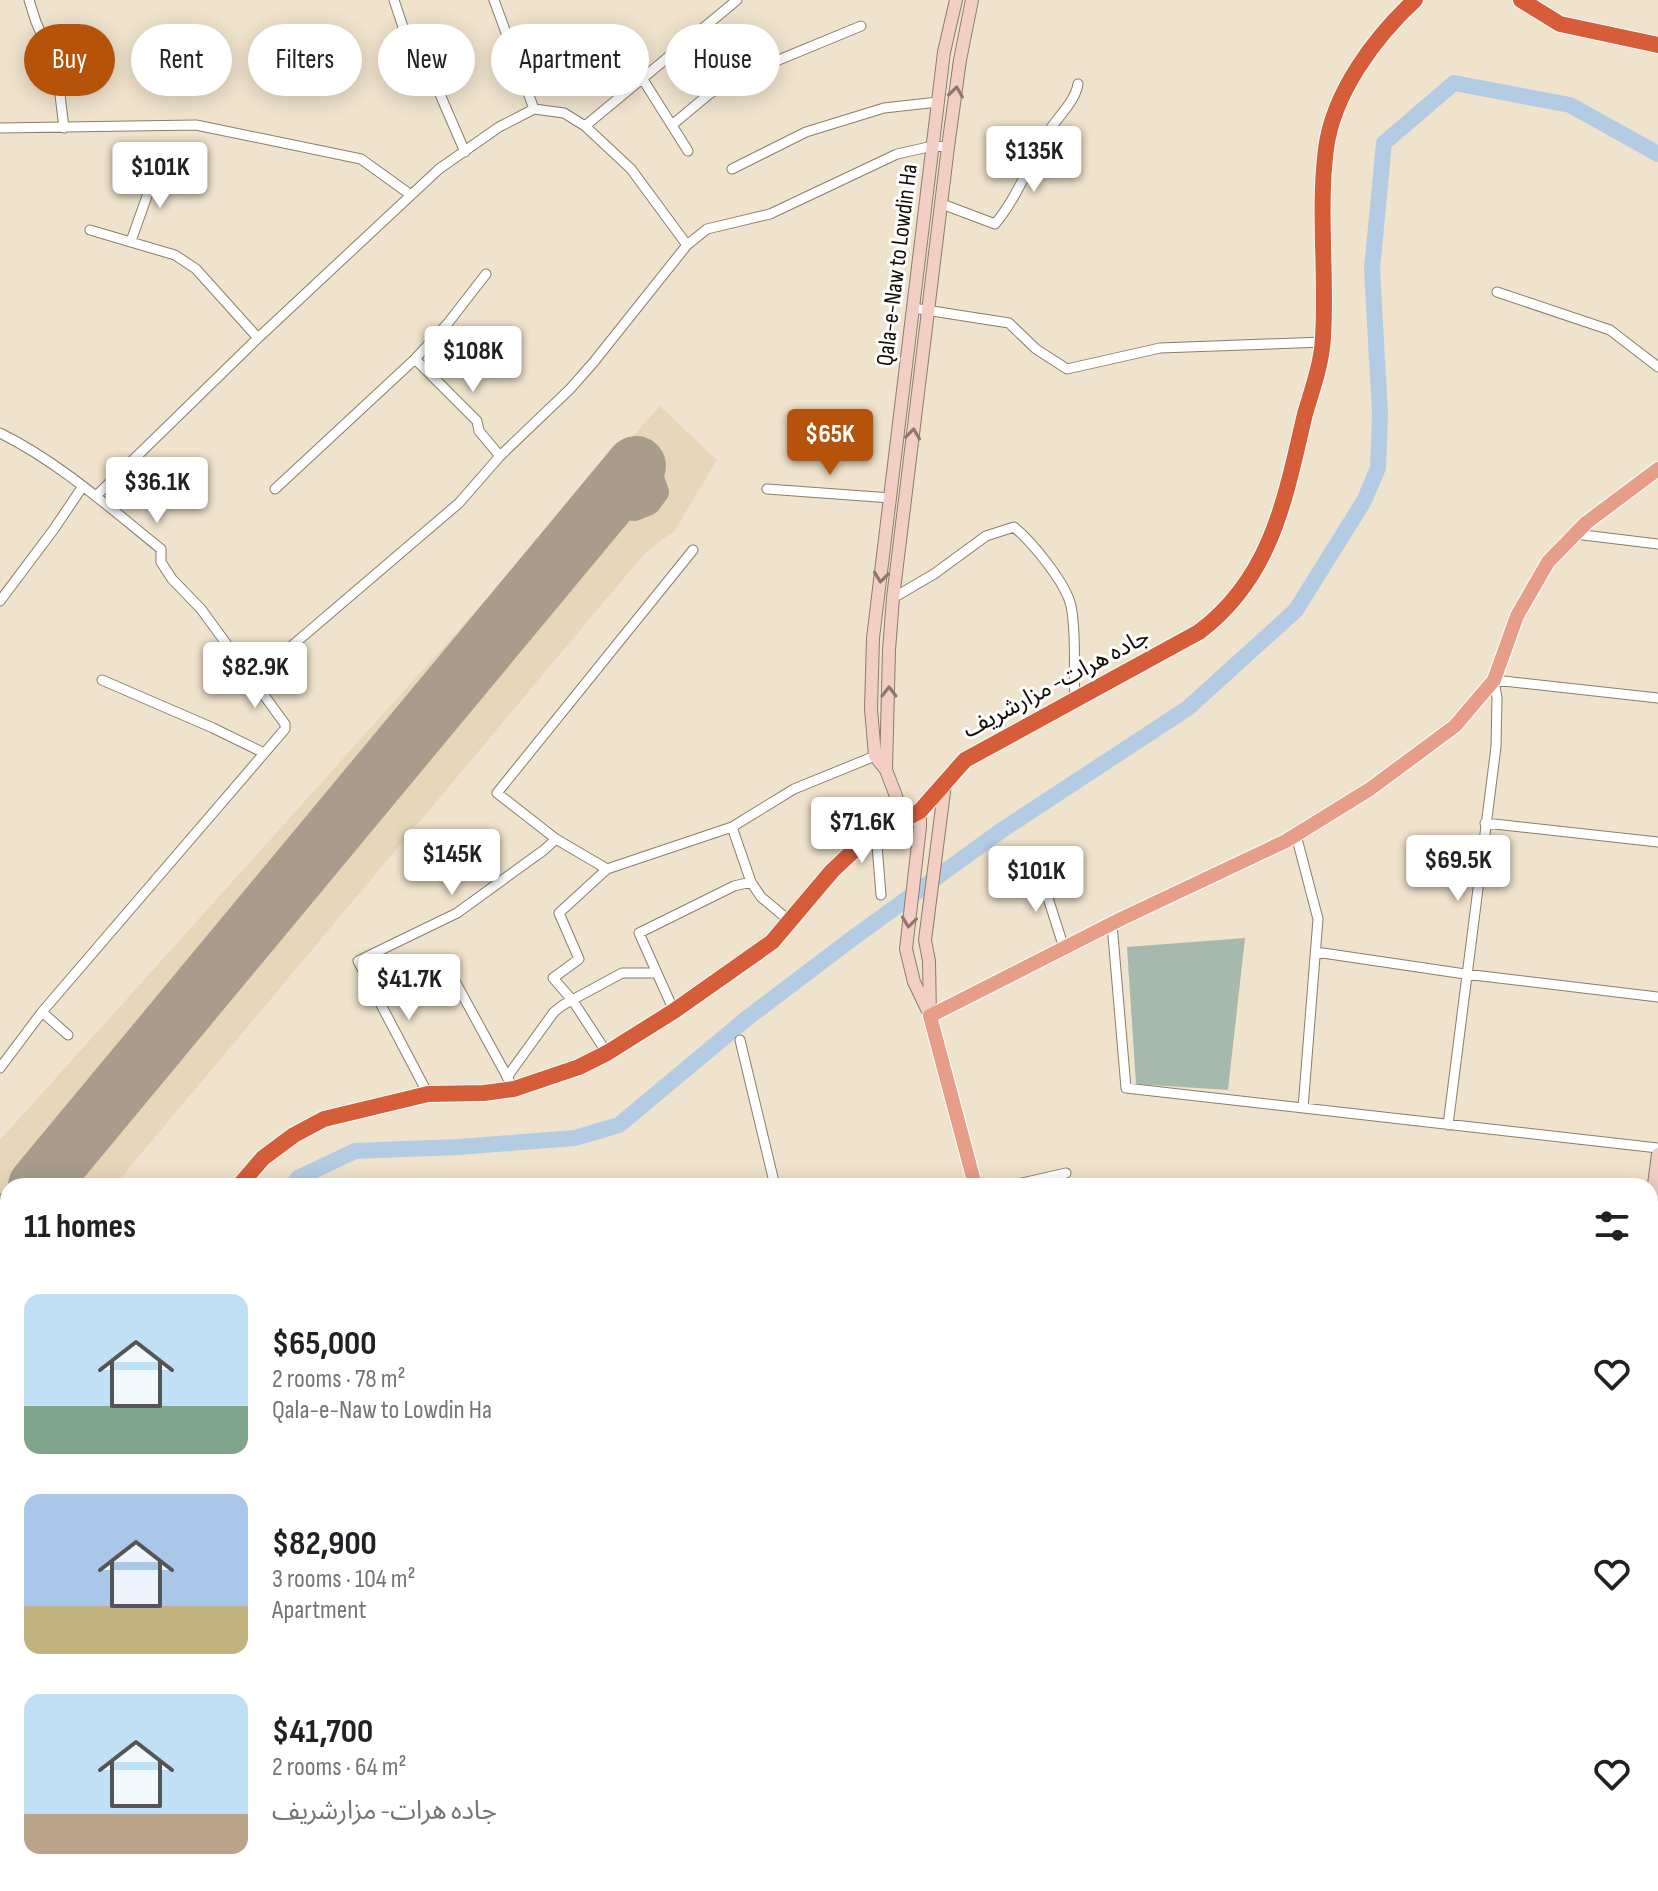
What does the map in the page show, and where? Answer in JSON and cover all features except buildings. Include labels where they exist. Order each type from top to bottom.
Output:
[{"type":"highway","name":"جاده هرات- مزارشریف","points":[[246,1178],[263,1158],[294,1135],[324,1119],[428,1094],[484,1093],[511,1083],[579,1067],[607,1053],[674,1011],[772,942],[832,871],[876,833],[912,814],[945,784],[965,760],[1199,632],[1223,614],[1248,584],[1269,545],[1288,484],[1323,342],[1325,288],[1322,223],[1326,147],[1338,109],[1364,56],[1389,24],[1415,0]]},
{"type":"highway","points":[[1521,0],[1560,24],[1658,45]]},
{"type":"main road","name":"Qala-e-Naw to Lowdin Ha","points":[[912,814],[875,756],[871,709],[873,638],[944,52],[956,0]]},
{"type":"main road","name":"Qala-e-Naw to Lowdin Ha","points":[[886,770],[893,598],[948,147],[972,0]]},
{"type":"main road","points":[[930,1016],[1296,835],[1370,789],[1455,726],[1494,680],[1517,616],[1548,562],[1575,534],[1658,469]]},
{"type":"main road","points":[[885,539],[900,542]]},
{"type":"main road","points":[[930,1016],[929,961],[925,940],[945,784]]},
{"type":"main road","points":[[912,814],[919,840],[906,949],[914,982],[930,1016],[975,1178]]},
{"type":"main road","points":[[1655,1178],[1658,1151]]},
{"type":"street","points":[[29,0],[57,70],[64,128]]},
{"type":"street","points":[[394,0],[412,54],[439,92],[465,152]]},
{"type":"street","points":[[494,0],[534,109]]},
{"type":"street","points":[[649,72],[737,0]]},
{"type":"street","points":[[672,125],[730,80],[861,26]]},
{"type":"street","points":[[942,204],[995,224],[1016,193],[1049,130],[1076,95],[1078,84]]},
{"type":"street","points":[[649,89],[688,151]]},
{"type":"street","points":[[585,126],[621,96]]},
{"type":"street","points":[[732,169],[806,132],[884,108],[938,102]]},
{"type":"street","points":[[96,496],[258,338],[439,169],[499,127],[534,109],[564,113],[585,126],[640,179],[687,245]]},
{"type":"street","points":[[0,128],[196,125],[361,159],[411,195]]},
{"type":"street","points":[[253,679],[459,503],[500,456],[585,372],[687,245],[707,229],[770,214],[884,159],[933,146],[948,147]]},
{"type":"street","points":[[131,241],[157,168]]},
{"type":"street","points":[[90,230],[175,255],[196,269],[258,338]]},
{"type":"street","points":[[275,489],[415,359],[486,274]]},
{"type":"street","points":[[1497,292],[1610,330],[1658,367]]},
{"type":"street","points":[[913,308],[1009,323],[1036,349],[1067,369],[1160,348],[1323,342]]},
{"type":"street","points":[[415,359],[477,421],[479,431],[500,456]]},
{"type":"street","points":[[0,433],[83,486],[161,549],[161,562],[172,579],[201,609],[285,724],[285,729],[42,1012],[0,1068]]},
{"type":"street","points":[[0,601],[83,486]]},
{"type":"street","points":[[767,489],[891,498]]},
{"type":"street","points":[[893,598],[934,574],[986,536],[1014,527],[1039,551],[1070,602],[1074,628],[1075,699]]},
{"type":"street","points":[[1575,534],[1658,544]]},
{"type":"street","points":[[607,869],[556,839],[500,797],[498,789],[693,550]]},
{"type":"street","points":[[102,680],[264,753]]},
{"type":"street","points":[[1448,1125],[1496,747],[1497,698],[1494,680],[1658,698]]},
{"type":"street","points":[[607,1053],[573,1001],[553,978],[579,959],[559,913],[607,869],[732,827],[794,789],[875,756]]},
{"type":"street","points":[[1485,823],[1658,842]]},
{"type":"street","points":[[732,827],[751,882],[761,897],[791,922]]},
{"type":"street","points":[[876,833],[881,895]]},
{"type":"street","points":[[1296,835],[1318,919],[1303,1108]]},
{"type":"street","points":[[428,1094],[358,961],[457,913],[556,839]]},
{"type":"street","points":[[1039,870],[1064,948]]},
{"type":"street","points":[[674,1011],[639,937],[641,931],[734,886],[751,882]]},
{"type":"street","points":[[1112,924],[1126,1088],[1658,1151]]},
{"type":"street","points":[[1316,952],[1658,997]]},
{"type":"street","points":[[451,974],[511,1083],[554,1012],[563,1005],[622,973],[657,973]]},
{"type":"street","points":[[42,1012],[68,1035]]},
{"type":"street","points":[[740,1040],[773,1178]]},
{"type":"street","points":[[1044,1178],[1066,1173]]},
{"type":"shaded area","points":[[660,406],[717,460],[675,530],[645,553],[121,1178],[0,1178],[0,1140]]},
{"type":"green space","points":[[1245,938],[1228,1090],[1136,1084],[1127,947]]},
{"type":"waterway","points":[[298,1178],[355,1151],[575,1138],[619,1125],[746,1019],[853,938],[1002,830],[1188,708],[1296,610],[1364,501],[1378,468],[1380,414],[1372,269],[1384,143],[1454,83],[1570,105],[1658,154]]},
{"type":"taxiway","points":[[611,497],[622,506],[634,509],[649,503],[657,492],[652,478],[636,466]]},
{"type":"runway","points":[[45,1178],[636,466]]}]
